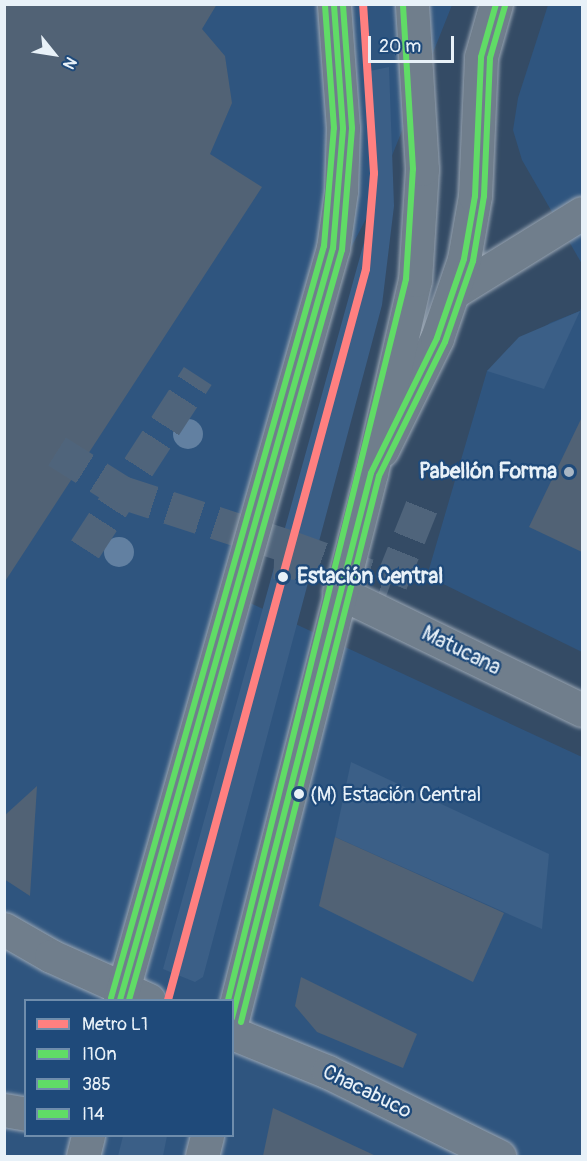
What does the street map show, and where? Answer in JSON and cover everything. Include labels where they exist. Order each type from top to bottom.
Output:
[{"type":"main road","points":[[4,929],[131,997],[330,258],[343,163],[334,4]]},
{"type":"main road","points":[[234,1012],[371,473],[419,248],[422,169],[412,4]]},
{"type":"main road","points":[[371,473],[437,339],[454,292],[475,196],[481,57],[496,4]]},
{"type":"main road","points":[[454,292],[582,213]]},
{"type":"main road","name":"Matucana","points":[[339,592],[582,710]]},
{"type":"main road","name":"Chacabuco","points":[[234,1033],[328,1072],[499,1156]]},
{"type":"main road","points":[[4,1110],[24,1114]]},
{"type":"main road","points":[[83,1156],[88,1137]]},
{"type":"main road","points":[[202,1156],[207,1137]]},
{"type":"shaded area","points":[[5,5],[452,5],[370,211],[311,325],[222,590],[582,757],[582,1156],[5,1156]]},
{"type":"shaded area","points":[[548,5],[582,5],[582,264],[522,160],[513,130],[518,98]]},
{"type":"shaded area","points":[[389,67],[394,206],[382,305],[203,977],[195,982],[163,969],[366,235],[371,185],[365,72]]},
{"type":"shaded area","points":[[582,305],[582,652],[427,576],[487,371],[550,323],[580,311]]},
{"type":"shaded area","points":[[580,311],[544,389],[487,371],[519,337]]},
{"type":"shaded area","points":[[188,419],[199,423],[203,434],[199,445],[188,449],[177,445],[173,434],[177,423]]},
{"type":"shaded area","points":[[119,537],[130,541],[134,552],[130,563],[119,567],[108,563],[104,552],[108,541]]},
{"type":"shaded area","points":[[351,762],[549,854],[542,929],[335,837]]},
{"type":"shaded area","points":[[123,1137],[167,1137],[163,1156],[118,1156]]},
{"type":"building","points":[[4,4],[217,4],[202,29],[225,56],[232,103],[210,154],[262,187],[4,583]]},
{"type":"building","name":"Pabellón Forma","points":[[582,417],[582,552],[529,527]]},
{"type":"building","points":[[37,786],[30,896],[4,879],[4,816]]},
{"type":"building","points":[[335,837],[504,913],[473,982],[319,906]]},
{"type":"building","points":[[301,977],[417,1034],[403,1068],[317,1032],[295,1006]]},
{"type":"building","points":[[273,1108],[376,1156],[263,1156]]},
{"type":"tunnel","points":[[85,549],[198,375]]},
{"type":"tunnel","points":[[57,451],[122,492],[291,547],[290,579]]},
{"type":"tunnel","points":[[291,547],[391,583],[424,501]]},
{"type":"metro line","name":"L1","points":[[168,999],[366,269],[374,173],[363,4]]},
{"type":"transit line","name":"I10n","points":[[120,999],[333,248],[343,128],[334,4]]},
{"type":"transit line","name":"385","points":[[129,999],[342,250],[352,128],[343,4]]},
{"type":"transit line","name":"I10n","points":[[234,1010],[371,473],[437,338],[464,259],[475,196],[481,57],[496,4]]},
{"type":"transit line","name":"I14","points":[[111,998],[324,246],[334,128],[325,5]]},
{"type":"transit line","name":"I14","points":[[228,999],[406,279],[413,169],[403,5]]},
{"type":"transit line","name":"385","points":[[241,1022],[379,476],[445,342],[473,261],[484,196],[490,58],[505,6]]},
{"type":"place","name":"Pabellón Forma","points":[[569,472]]},
{"type":"place","name":"Estación Central","points":[[283,577]]},
{"type":"place","name":"(M) Estación Central","points":[[299,794]]}]
